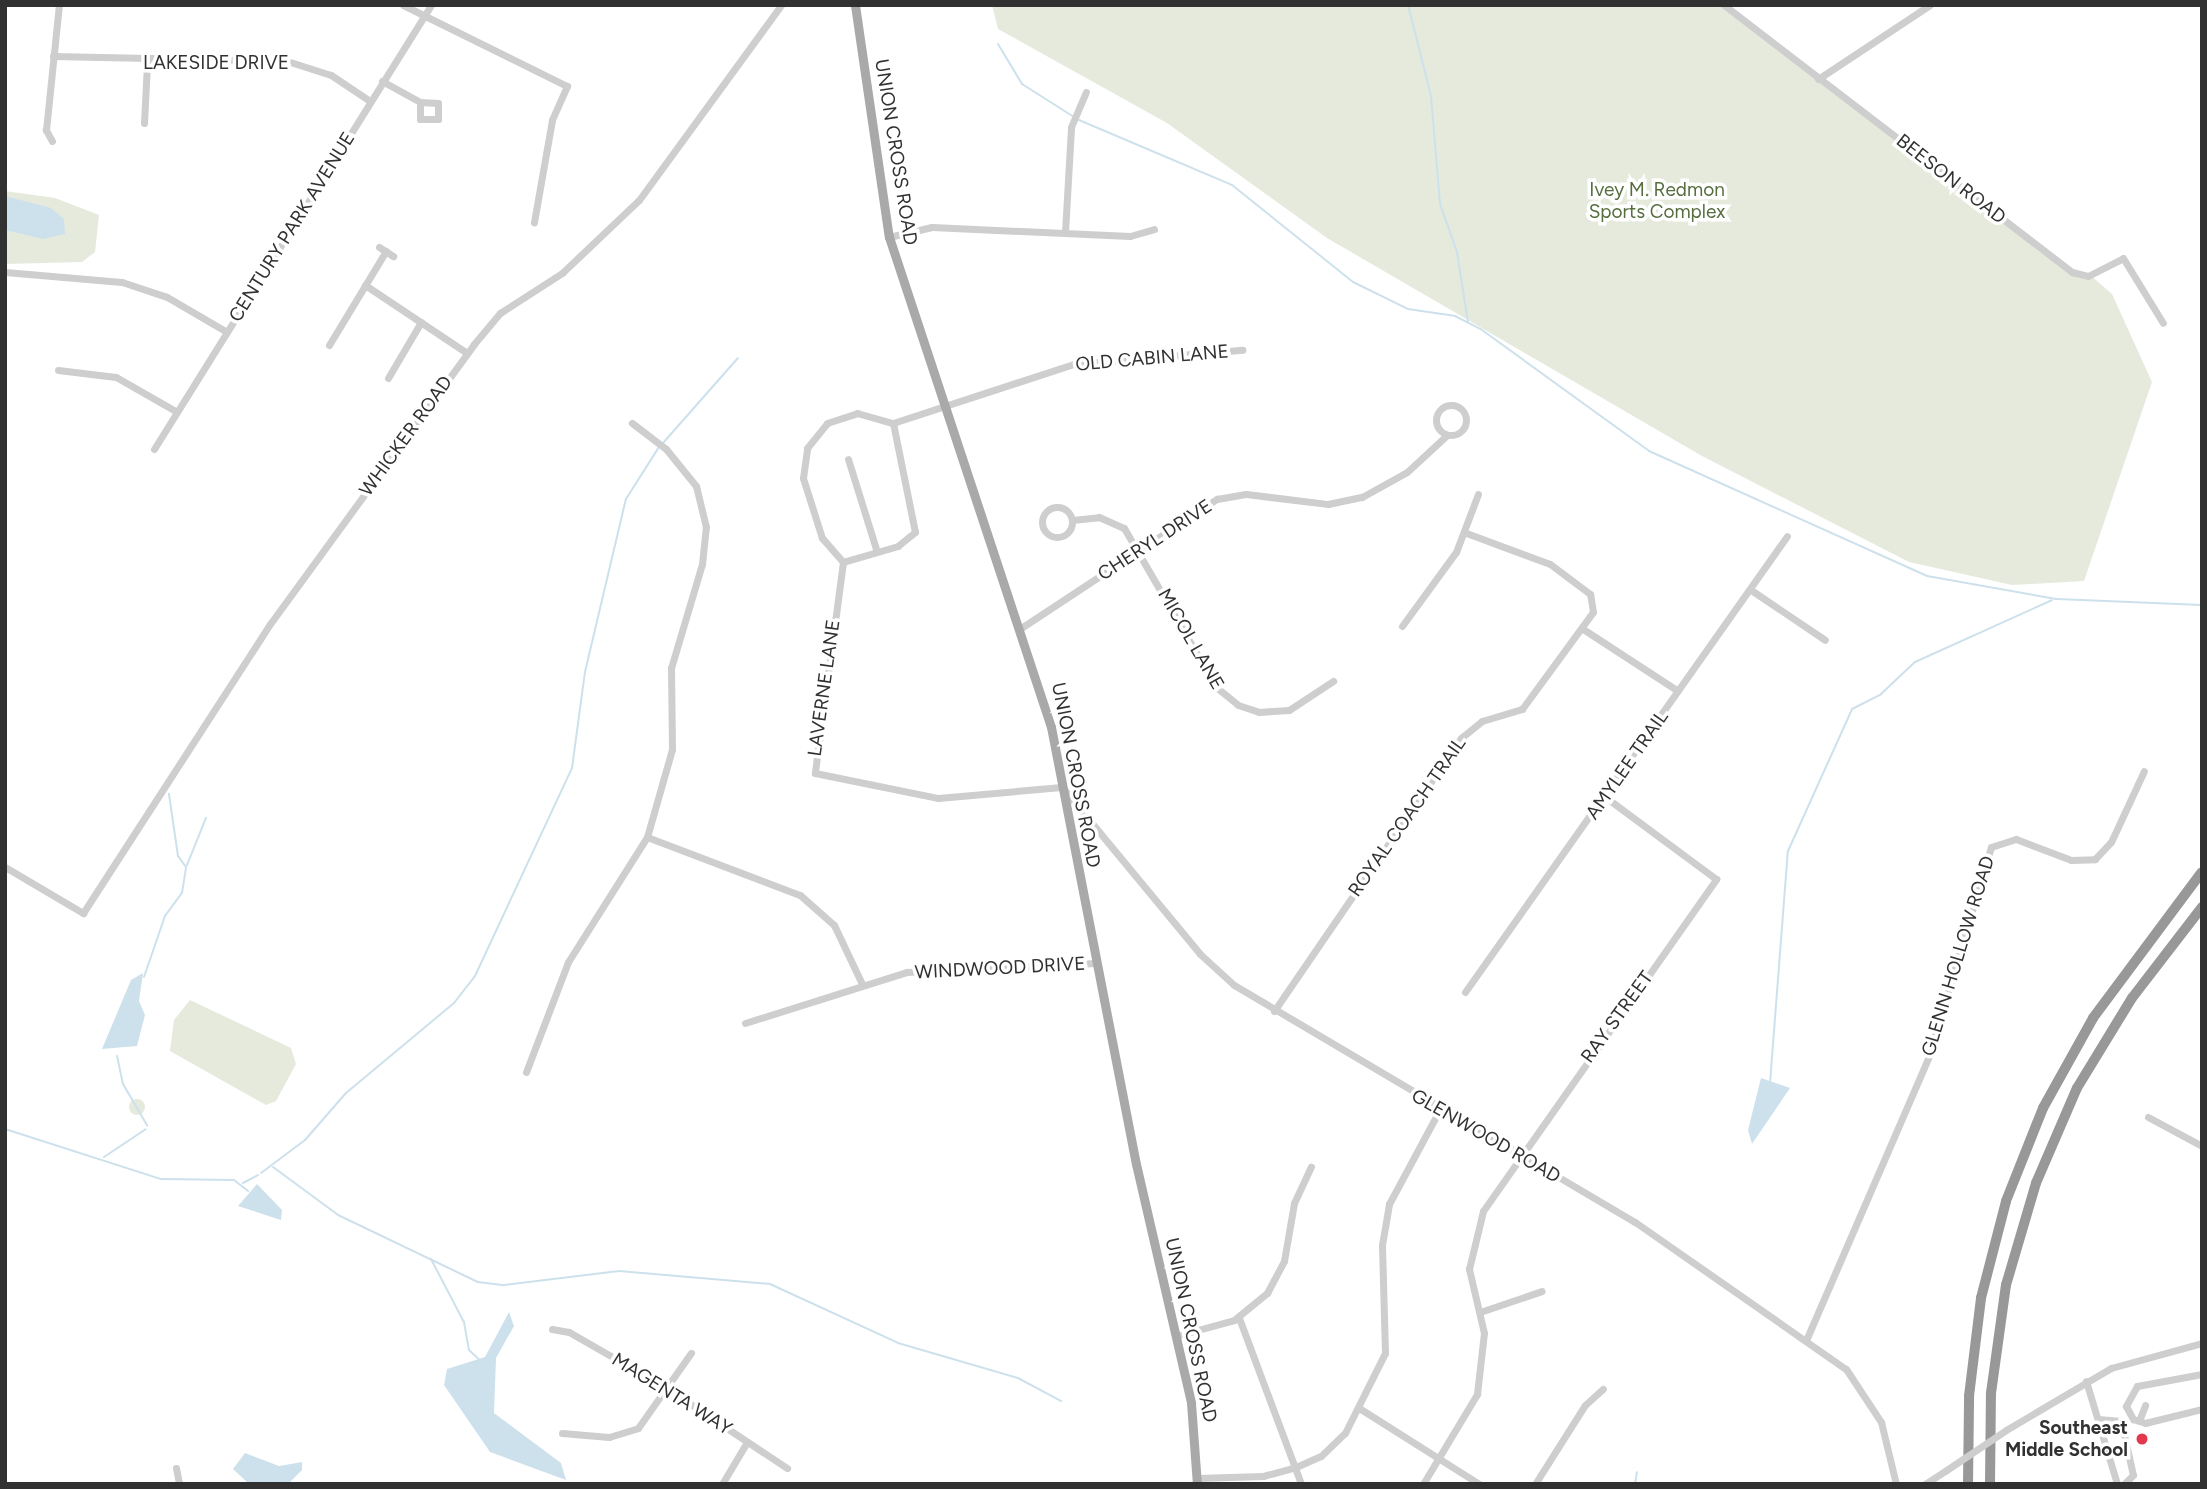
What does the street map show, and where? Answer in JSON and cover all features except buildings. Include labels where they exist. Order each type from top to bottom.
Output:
[{"type":"highway","points":[[1968,1484],[1969,1396],[1981,1298],[2006,1201],[2043,1108],[2093,1018],[2202,872]]},
{"type":"highway","points":[[1990,1484],[1991,1393],[2006,1285],[2036,1183],[2091,1066],[2132,998],[2202,907]]},
{"type":"main road","name":"UNION CROSS ROAD","points":[[855,5],[889,237],[943,405],[1041,684],[1096,963],[1176,1336],[1197,1481]]},
{"type":"street","points":[[52,141],[46,130],[59,5]]},
{"type":"street","points":[[403,5],[567,86],[552,120],[534,222]]},
{"type":"street","name":"CENTURY PARK AVENUE","points":[[153,449],[430,5]]},
{"type":"street","name":"WHICKER ROAD","points":[[5,867],[83,913],[270,624],[467,353],[500,313],[562,273],[639,200],[781,5]]},
{"type":"street","name":"BEESON ROAD","points":[[1724,5],[2072,272],[2088,276],[2123,258],[2163,323]]},
{"type":"street","points":[[1818,79],[1930,5]]},
{"type":"street","name":"LAKESIDE DRIVE","points":[[52,56],[147,63],[287,61],[331,75],[370,101]]},
{"type":"street","points":[[144,123],[147,63]]},
{"type":"street","points":[[382,81],[420,102]]},
{"type":"street","points":[[1065,232],[1071,127],[1086,92]]},
{"type":"street","points":[[889,237],[932,227],[1130,236],[1154,229]]},
{"type":"street","points":[[329,345],[386,251]]},
{"type":"street","points":[[5,272],[130,284],[227,332]]},
{"type":"street","points":[[365,285],[467,353]]},
{"type":"street","points":[[388,378],[421,322]]},
{"type":"street","name":"OLD CABIN LANE","points":[[893,423],[1074,364],[1242,350]]},
{"type":"street","points":[[58,370],[126,381],[177,412]]},
{"type":"street","name":"CHERYL DRIVE","points":[[1021,628],[1140,548],[1226,497],[1328,504],[1362,497],[1407,472],[1447,435],[1466,424],[1457,407],[1447,406],[1437,416],[1447,435]]},
{"type":"street","points":[[844,415],[893,423],[918,523],[908,541],[877,552],[843,562],[829,552],[803,478],[807,448],[827,423],[844,415]]},
{"type":"street","points":[[526,1072],[568,962],[646,837],[668,769],[671,668],[702,564],[706,527],[696,486],[666,449],[632,423]]},
{"type":"street","points":[[848,459],[877,552]]},
{"type":"street","points":[[1402,626],[1466,533],[1478,494]]},
{"type":"street","name":"MICOL LANE","points":[[1072,520],[1058,537],[1042,522],[1053,508],[1072,520],[1111,521],[1140,548],[1228,699],[1259,712],[1281,712],[1333,681]]},
{"type":"street","name":"ROYAL COACH TRAIL","points":[[1273,1011],[1461,738],[1482,721],[1522,709],[1583,629],[1595,604],[1576,582],[1534,556],[1466,533]]},
{"type":"street","name":"AMYLEE TRAIL","points":[[1465,992],[1787,536]]},
{"type":"street","name":"LAVERNE LANE","points":[[843,562],[816,773],[938,798],[1062,787]]},
{"type":"street","points":[[1751,590],[1825,640]]},
{"type":"street","points":[[1583,629],[1678,691]]},
{"type":"street","name":"GLENN HOLLOW ROAD","points":[[1807,1338],[1928,1058],[1991,847],[2016,839],[2071,860],[2095,859],[2111,842],[2144,771]]},
{"type":"street","name":"GLENWOOD ROAD","points":[[1062,787],[1200,954],[1273,1011],[1635,1222],[1807,1338],[1868,1395],[1896,1484]]},
{"type":"street","name":"RAY STREET","points":[[1423,1484],[1477,1394],[1484,1346],[1480,1312],[1469,1278],[1473,1242],[1483,1211],[1518,1155],[1716,879],[1605,797]]},
{"type":"street","points":[[646,837],[800,895],[834,925],[862,984]]},
{"type":"street","name":"WINDWOOD DRIVE","points":[[745,1023],[862,984],[930,970],[1096,963]]},
{"type":"street","points":[[1197,1481],[1263,1476],[1296,1468],[1330,1449],[1359,1408],[1378,1377],[1387,1339],[1386,1214],[1440,1109]]},
{"type":"street","points":[[2148,1117],[2202,1146]]},
{"type":"street","points":[[1176,1336],[1239,1318],[1277,1278],[1294,1203],[1311,1167]]},
{"type":"street","points":[[1480,1312],[1542,1291]]},
{"type":"street","points":[[1239,1318],[1301,1484]]},
{"type":"street","name":"MAGENTA WAY","points":[[552,1329],[569,1332],[668,1389],[787,1468]]},
{"type":"street","points":[[1925,1484],[2006,1430],[2111,1368],[2202,1343]]},
{"type":"street","points":[[562,1433],[624,1435],[645,1421],[691,1353]]},
{"type":"street","points":[[2139,1421],[2126,1406],[2137,1386],[2202,1374]]},
{"type":"street","points":[[2086,1381],[2117,1484]]},
{"type":"street","points":[[1535,1484],[1585,1405],[1603,1389]]},
{"type":"street","points":[[2139,1421],[2146,1405]]},
{"type":"street","points":[[1359,1408],[1479,1484]]},
{"type":"street","points":[[2139,1421],[2202,1409]]},
{"type":"street","points":[[2098,1419],[2121,1421],[2133,1475],[2124,1484]]},
{"type":"street","points":[[722,1484],[747,1442]]},
{"type":"street","points":[[176,1468],[179,1484]]},
{"type":"green space","name":"Ivey M. Redmon Sports Complex","points":[[992,5],[1724,5],[2072,272],[2090,275],[2112,294],[2152,382],[2084,581],[2012,585],[1909,562],[1702,456],[1327,238],[1167,123],[998,29]]},
{"type":"green space","points":[[5,191],[55,198],[99,215],[95,252],[82,262],[5,264]]},
{"type":"green space","points":[[190,1000],[291,1048],[296,1064],[276,1101],[266,1105],[170,1051],[174,1020]]},
{"type":"green space","points":[[137,1099],[143,1101],[143,1113],[137,1115],[131,1113],[129,1107],[131,1101]]},
{"type":"water","points":[[5,196],[51,208],[64,219],[65,234],[43,239],[5,230]]},
{"type":"water","points":[[143,973],[139,1001],[145,1015],[137,1046],[102,1049],[131,980]]},
{"type":"water","points":[[1761,1078],[1790,1088],[1752,1144],[1748,1130]]},
{"type":"water","points":[[257,1184],[282,1210],[281,1220],[238,1206]]},
{"type":"water","points":[[509,1312],[514,1326],[496,1358],[494,1413],[561,1463],[566,1480],[490,1452],[444,1385],[447,1369],[485,1357]]},
{"type":"water","points":[[245,1453],[279,1466],[302,1462],[302,1470],[288,1484],[249,1484],[233,1469]]},
{"type":"waterway","points":[[1408,5],[1431,96],[1440,204],[1457,252],[1468,322]]},
{"type":"waterway","points":[[998,44],[1022,84],[1074,117]]},
{"type":"waterway","points":[[1079,120],[1232,185],[1353,282],[1408,309],[1455,316],[1482,330],[1649,451],[1927,576],[2056,599]]},
{"type":"waterway","points":[[663,443],[738,358]]},
{"type":"waterway","points":[[261,1173],[305,1140],[346,1093],[454,1003],[475,976],[572,768],[585,672],[626,499],[659,447]]},
{"type":"waterway","points":[[2057,599],[2202,605]]},
{"type":"waterway","points":[[1770,1083],[1788,851],[1852,709],[1881,694],[1915,662],[2052,600]]},
{"type":"waterway","points":[[144,977],[165,916],[182,893],[186,867],[178,856],[169,794]]},
{"type":"waterway","points":[[187,865],[206,818]]},
{"type":"waterway","points":[[117,1056],[123,1084],[147,1125]]},
{"type":"waterway","points":[[5,1129],[161,1179],[234,1180],[248,1191]]},
{"type":"waterway","points":[[104,1157],[146,1129]]},
{"type":"waterway","points":[[273,1167],[338,1215],[478,1282],[504,1285],[619,1271],[770,1284],[898,1343],[1018,1378],[1061,1401]]},
{"type":"waterway","points":[[243,1183],[258,1175]]},
{"type":"waterway","points":[[431,1259],[464,1322],[469,1350],[481,1361]]},
{"type":"waterway","points":[[1635,1484],[1637,1472]]},
{"type":"place","name":"Southeast Middle School","points":[[2142,1439]]}]
